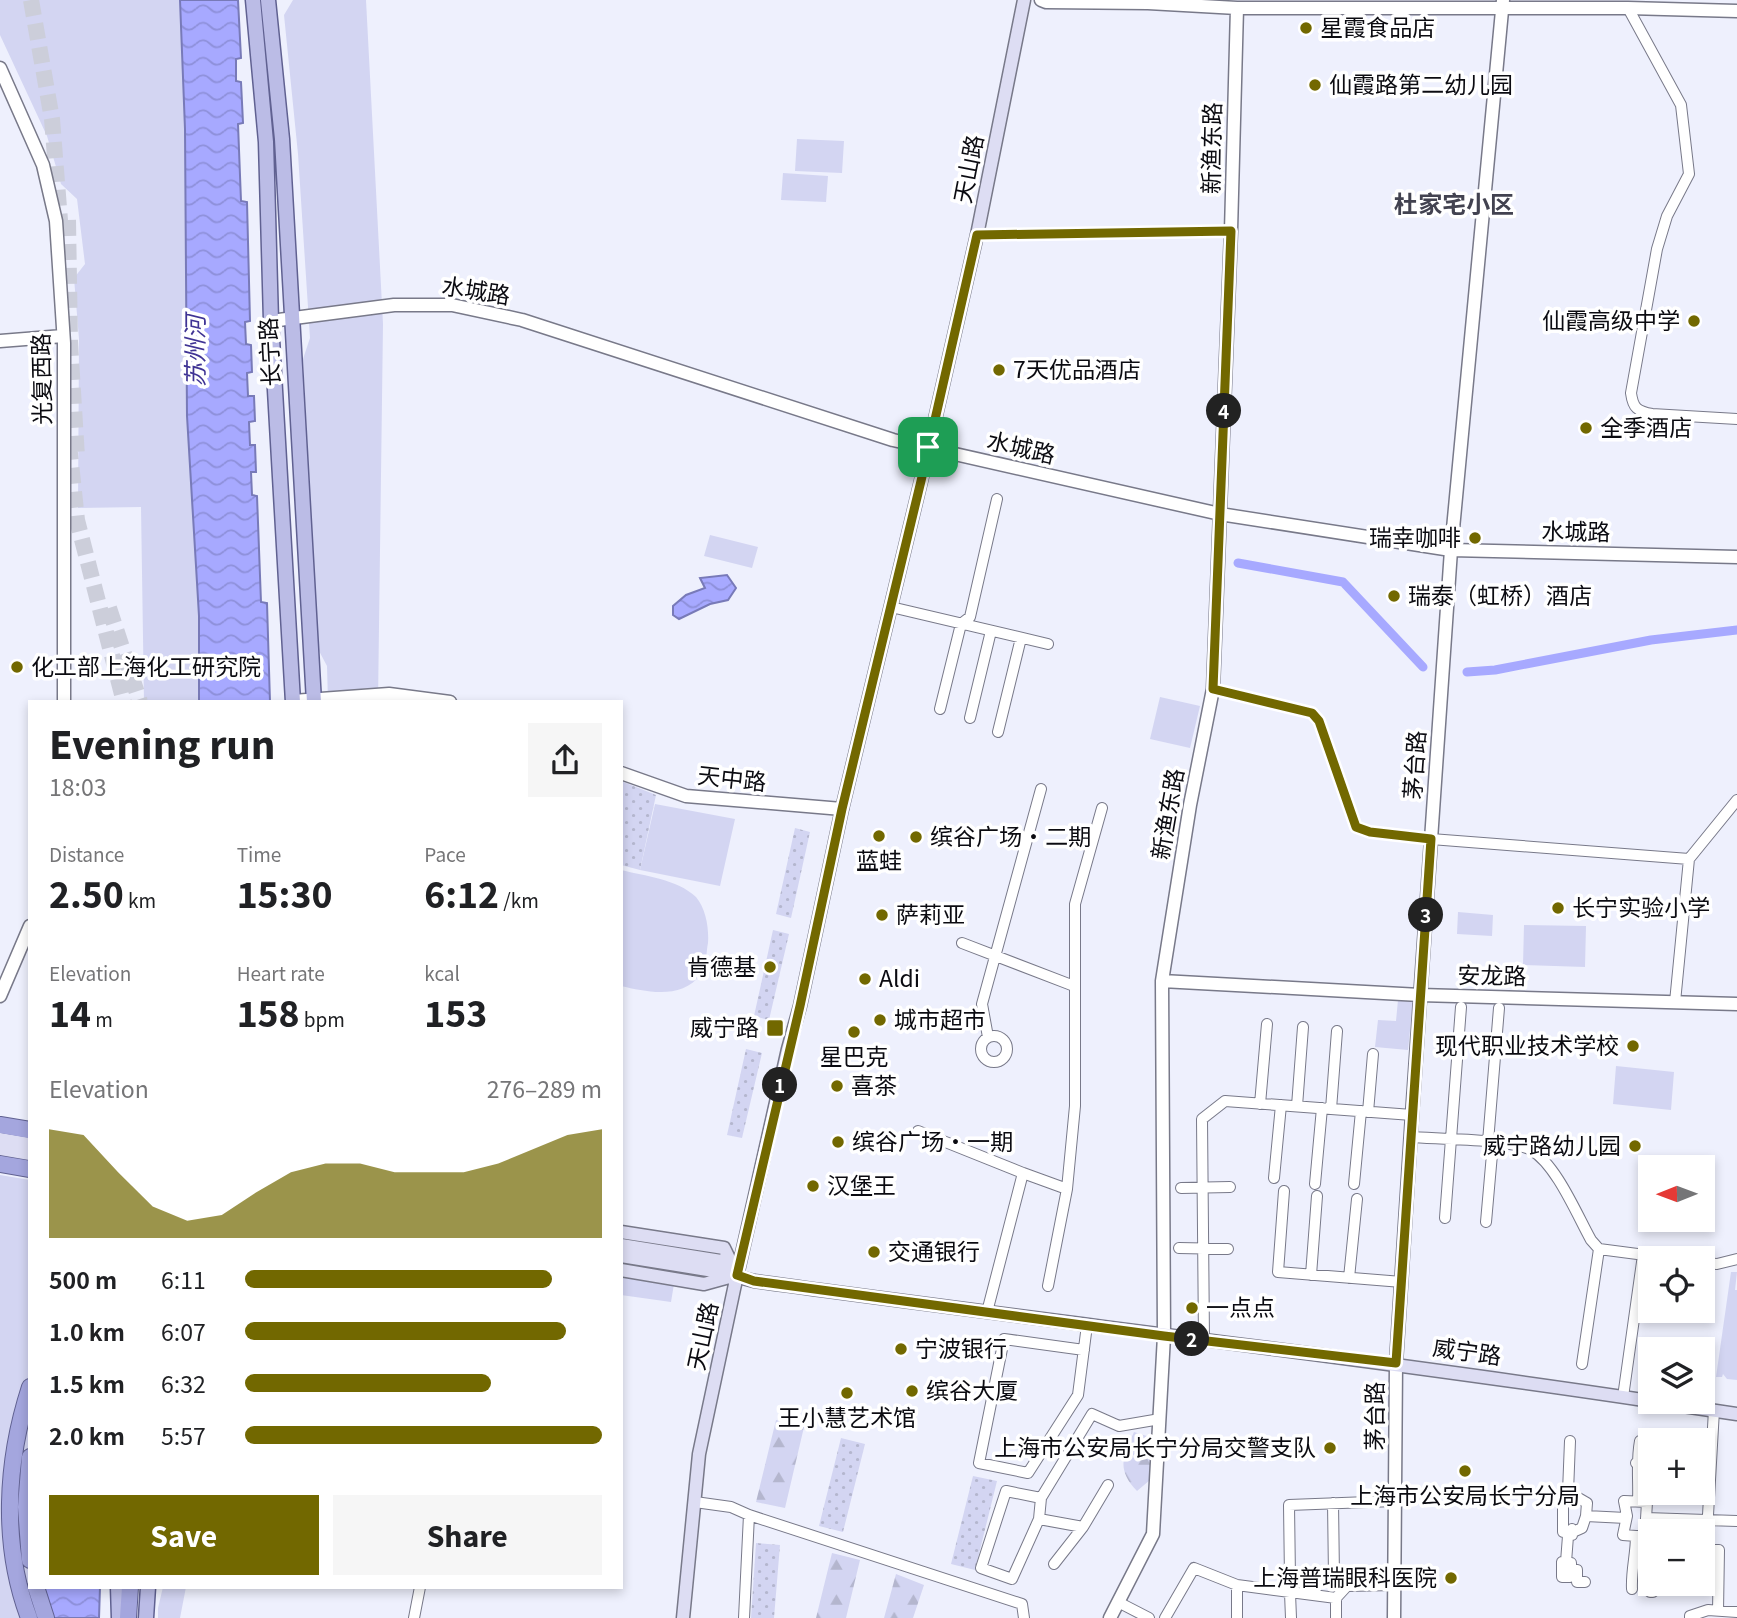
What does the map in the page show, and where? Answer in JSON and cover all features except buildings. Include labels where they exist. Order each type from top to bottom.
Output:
[{"type":"highway","points":[[0,1125],[28,1130]]},
{"type":"highway","points":[[0,1164],[28,1169]]},
{"type":"highway","points":[[28,1392],[15,1447],[9,1507],[16,1576],[29,1618]]},
{"type":"highway","points":[[28,1482],[28,1534]]},
{"type":"highway","points":[[37,1589],[46,1618]]},
{"type":"highway","points":[[128,1618],[130,1589]]},
{"type":"main road","name":"长宁路","points":[[253,0],[266,142],[271,321],[293,700]]},
{"type":"main road","name":"长宁路","points":[[268,0],[282,139],[314,700]]},
{"type":"main road","name":"天山路","points":[[684,1618],[699,1454],[842,809],[977,235],[1024,0]]},
{"type":"main road","points":[[0,1139],[28,1144]]},
{"type":"main road","points":[[0,1149],[28,1154]]},
{"type":"main road","points":[[623,1231],[724,1248],[737,1275]]},
{"type":"main road","name":"威宁路","points":[[623,1245],[721,1261],[737,1275]]},
{"type":"main road","name":"威宁路","points":[[623,1256],[737,1275],[754,1281],[1164,1336],[1396,1363],[1638,1399]]},
{"type":"main road","name":"威宁路","points":[[623,1270],[704,1284],[737,1275]]},
{"type":"main road","points":[[1715,1410],[1737,1414]]},
{"type":"main road","points":[[118,1589],[119,1618]]},
{"type":"main road","points":[[146,1618],[148,1589]]},
{"type":"street","points":[[1041,0],[1143,1],[1237,8],[1503,4],[1737,11]]},
{"type":"street","name":"茅台路","points":[[1394,1618],[1396,1363],[1420,995],[1451,550],[1503,4]]},
{"type":"street","name":"新渔东路","points":[[1110,1618],[1153,1534],[1164,1336],[1162,981],[1190,805],[1213,689],[1237,8]]},
{"type":"street","points":[[1629,8],[1681,105],[1689,174],[1667,216],[1657,249],[1631,393],[1633,404],[1638,411],[1651,414],[1737,419]]},
{"type":"street","name":"光复西路","points":[[0,68],[43,164],[56,221],[63,336],[64,700]]},
{"type":"street","points":[[977,235],[1231,231]]},
{"type":"street","name":"水城路","points":[[271,321],[394,305],[452,305],[522,320],[893,440],[1220,514],[1451,550],[1737,557]]},
{"type":"street","points":[[0,341],[63,336]]},
{"type":"street","points":[[940,709],[961,624],[970,617],[997,499]]},
{"type":"street","points":[[891,607],[1048,644]]},
{"type":"street","points":[[970,718],[991,631]]},
{"type":"street","points":[[998,732],[1021,638]]},
{"type":"street","points":[[1213,689],[1312,713],[1319,721],[1356,827],[1370,832],[1431,839],[1689,859]]},
{"type":"street","points":[[325,700],[390,694],[435,700]]},
{"type":"street","name":"天中路","points":[[623,774],[686,796],[842,809]]},
{"type":"street","points":[[988,1037],[982,1004],[1041,789]]},
{"type":"street","points":[[1675,1002],[1689,859],[1737,800]]},
{"type":"street","points":[[1048,1286],[1067,1189],[1075,1107],[1075,904],[1102,808]]},
{"type":"street","points":[[0,996],[28,931]]},
{"type":"street","points":[[962,943],[1074,986]]},
{"type":"street","name":"安龙路","points":[[1162,981],[1420,995],[1737,1004]]},
{"type":"street","points":[[1445,1218],[1461,1007]]},
{"type":"street","points":[[1486,1222],[1492,1154],[1488,1142],[1499,1008]]},
{"type":"street","points":[[1260,1104],[1267,1024]]},
{"type":"street","points":[[1297,1106],[1303,1027]]},
{"type":"street","points":[[1315,1184],[1337,1031]]},
{"type":"street","points":[[1354,1184],[1373,1054]]},
{"type":"street","points":[[1204,1340],[1202,1119],[1225,1101],[1412,1115]]},
{"type":"street","points":[[1274,1178],[1281,1105]]},
{"type":"street","points":[[918,1131],[1067,1189]]},
{"type":"street","points":[[1411,1137],[1515,1144],[1531,1150],[1550,1168],[1591,1240],[1599,1249],[1638,1254]]},
{"type":"street","points":[[987,1312],[1023,1173]]},
{"type":"street","points":[[1181,1188],[1230,1187]]},
{"type":"street","points":[[1284,1191],[1278,1272],[1402,1282]]},
{"type":"street","points":[[1311,1275],[1317,1196]]},
{"type":"street","points":[[1349,1278],[1357,1199]]},
{"type":"street","points":[[1179,1248],[1228,1249]]},
{"type":"street","points":[[1582,1364],[1599,1249]]},
{"type":"street","points":[[1715,1265],[1737,1259]]},
{"type":"street","points":[[1623,1397],[1638,1290]]},
{"type":"street","points":[[1084,1350],[1004,1339],[979,1463],[1028,1473],[1078,1395],[1084,1350],[1087,1325]]},
{"type":"street","points":[[1041,1498],[1006,1491],[981,1568],[1012,1579],[1039,1519],[1041,1498],[1092,1414],[1119,1426],[1160,1419]]},
{"type":"street","points":[[1707,1519],[1714,1414]]},
{"type":"street","points":[[1570,1441],[1572,1493],[1569,1502],[1563,1502],[1568,1533],[1568,1566],[1577,1570],[1577,1582],[1585,1582]]},
{"type":"street","points":[[1638,1452],[1638,1477]]},
{"type":"street","points":[[1054,1564],[1083,1527],[1108,1485]]},
{"type":"street","points":[[1568,1533],[1582,1528],[1586,1516],[1587,1503],[1572,1493]]},
{"type":"street","points":[[1290,1578],[1289,1505],[1395,1500]]},
{"type":"street","points":[[1638,1501],[1624,1501],[1626,1518],[1623,1535],[1645,1536],[1647,1505]]},
{"type":"street","points":[[695,1502],[731,1507],[1022,1604],[1024,1618]]},
{"type":"street","points":[[1333,1503],[1334,1576]]},
{"type":"street","points":[[744,1618],[749,1515]]},
{"type":"street","points":[[1586,1516],[1626,1518]]},
{"type":"street","points":[[1646,1518],[1676,1519]]},
{"type":"street","points":[[1039,1519],[1083,1527]]},
{"type":"street","points":[[1715,1520],[1737,1521]]},
{"type":"street","points":[[1632,1589],[1631,1573],[1636,1536]]},
{"type":"street","points":[[1715,1550],[1719,1550],[1718,1611]]},
{"type":"street","points":[[1165,1618],[1194,1568],[1237,1585],[1336,1598]]},
{"type":"street","points":[[1631,1573],[1638,1573]]},
{"type":"street","points":[[1237,1585],[1237,1618]]},
{"type":"street","points":[[1336,1618],[1336,1598],[1347,1586],[1395,1585]]},
{"type":"street","points":[[414,1618],[420,1589]]},
{"type":"street","points":[[1290,1593],[1291,1618]]},
{"type":"street","points":[[1118,1602],[1149,1618]]},
{"type":"street","points":[[1690,1618],[1708,1610],[1737,1612]]},
{"type":"green space","points":[[0,0],[180,0],[185,129],[187,416],[199,616],[199,700],[144,700],[141,507],[78,508],[79,339],[74,278],[85,264],[77,199],[61,184],[47,136],[0,35]]},
{"type":"green space","points":[[293,0],[366,0],[383,324],[378,700],[328,700],[327,666],[318,649],[303,359],[310,338],[298,154],[284,15]]},
{"type":"green space","points":[[797,139],[844,141],[842,173],[795,171]]},
{"type":"green space","points":[[783,173],[828,176],[826,202],[781,200]]},
{"type":"green space","points":[[710,535],[758,547],[752,568],[704,556]]},
{"type":"green space","points":[[1160,697],[1200,706],[1190,748],[1150,739]]},
{"type":"green space","points":[[623,782],[656,795],[640,870],[623,866]]},
{"type":"green space","points":[[655,804],[735,819],[720,886],[640,870]]},
{"type":"green space","points":[[795,828],[810,832],[791,918],[776,914]]},
{"type":"green space","points":[[623,870],[670,882],[688,891],[699,902],[708,931],[703,971],[693,982],[674,991],[623,986]]},
{"type":"green space","points":[[1458,912],[1493,915],[1492,936],[1457,934]]},
{"type":"green space","points":[[1524,925],[1586,926],[1585,967],[1523,965]]},
{"type":"green space","points":[[773,930],[789,934],[769,1020],[754,1016]]},
{"type":"green space","points":[[1398,1000],[1413,1001],[1408,1050],[1375,1047],[1378,1020],[1396,1021]]},
{"type":"green space","points":[[746,1049],[762,1053],[742,1138],[727,1135]]},
{"type":"green space","points":[[1616,1066],[1674,1072],[1671,1110],[1613,1104]]},
{"type":"green space","points":[[0,1175],[28,1180],[28,1589],[31,1589],[31,1618],[0,1618]]},
{"type":"green space","points":[[1731,1272],[1737,1272],[1737,1380],[1727,1379],[1723,1374],[1722,1377],[1716,1377]]},
{"type":"green space","points":[[623,1275],[674,1284],[671,1302],[623,1295]]},
{"type":"green space","points":[[776,1420],[804,1427],[785,1508],[756,1502]]},
{"type":"green space","points":[[1134,1432],[1150,1437],[1150,1480],[1137,1491],[1124,1469],[1125,1455]]},
{"type":"green space","points":[[841,1438],[865,1444],[843,1532],[819,1526]]},
{"type":"green space","points":[[973,1476],[997,1481],[975,1570],[951,1564]]},
{"type":"green space","points":[[756,1543],[780,1545],[774,1618],[751,1618]]},
{"type":"green space","points":[[832,1553],[860,1560],[846,1618],[816,1618]]},
{"type":"green space","points":[[896,1574],[924,1585],[913,1618],[884,1618]]},
{"type":"green space","points":[[163,1589],[186,1589],[180,1618],[158,1618]]},
{"type":"water","name":"苏州河","points":[[180,0],[238,0],[241,58],[236,59],[236,81],[241,82],[243,123],[238,124],[241,201],[247,202],[250,321],[245,322],[246,344],[251,345],[252,372],[247,373],[248,396],[254,396],[255,421],[249,422],[250,445],[255,445],[256,472],[251,472],[252,495],[257,496],[261,602],[267,603],[270,700],[199,700],[199,616],[187,416],[185,129]]},
{"type":"water","points":[[727,575],[736,588],[728,600],[710,604],[679,619],[673,615],[673,606],[686,595],[705,588],[700,578]]},
{"type":"water","points":[[38,1589],[100,1589],[99,1618],[39,1618]]},
{"type":"waterway","points":[[1238,563],[1343,582],[1423,667]]},
{"type":"waterway","points":[[1467,672],[1495,670],[1651,640],[1737,630]]},
{"type":"tunnel","points":[[31,0],[52,119],[61,233]]},
{"type":"tunnel","points":[[68,220],[70,342],[77,457]]},
{"type":"tunnel","points":[[69,444],[77,520],[123,700]]},
{"type":"tunnel","points":[[109,608],[139,700]]},
{"type":"place","name":"星霞食品店","points":[[1306,28]]},
{"type":"place","name":"仙霞路第二幼儿园","points":[[1315,85]]},
{"type":"place","name":"仙霞高级中学","points":[[1694,321]]},
{"type":"place","name":"7天优品酒店","points":[[999,370]]},
{"type":"place","name":"全季酒店","points":[[1586,428]]},
{"type":"place","name":"瑞幸咖啡","points":[[1475,538]]},
{"type":"place","name":"瑞泰（虹桥）酒店","points":[[1394,596]]},
{"type":"place","name":"化工部上海化工研究院","points":[[17,667]]},
{"type":"place","name":"蓝蛙","points":[[879,836]]},
{"type":"place","name":"缤谷广场·二期","points":[[916,837]]},
{"type":"place","name":"长宁实验小学","points":[[1558,908]]},
{"type":"place","name":"萨莉亚","points":[[882,915]]},
{"type":"place","name":"肯德基","points":[[770,967]]},
{"type":"place","name":"Aldi","points":[[865,979]]},
{"type":"place","name":"城市超市","points":[[880,1020]]},
{"type":"place","name":"威宁路","points":[[775,1028]]},
{"type":"place","name":"星巴克","points":[[854,1032]]},
{"type":"place","name":"现代职业技术学校","points":[[1633,1046]]},
{"type":"place","name":"喜茶","points":[[837,1086]]},
{"type":"place","name":"缤谷广场·一期","points":[[838,1142]]},
{"type":"place","name":"威宁路幼儿园","points":[[1635,1146]]},
{"type":"place","name":"汉堡王","points":[[813,1186]]},
{"type":"place","name":"交通银行","points":[[874,1252]]},
{"type":"place","name":"一点点","points":[[1192,1308]]},
{"type":"place","name":"宁波银行","points":[[901,1349]]},
{"type":"place","name":"缤谷大厦","points":[[912,1391]]},
{"type":"place","name":"王小慧艺术馆","points":[[847,1393]]},
{"type":"place","name":"上海市公安局长宁分局交警支队","points":[[1330,1448]]},
{"type":"place","name":"上海市公安局长宁分局","points":[[1465,1471]]},
{"type":"place","name":"上海普瑞眼科医院","points":[[1451,1578]]},
{"type":"district","name":"杜家宅小区","points":[[1454,205]]},
{"type":"route","points":[[1231,231],[1213,689],[1312,713],[1319,721],[1356,827],[1370,832],[1431,839],[1396,1363],[1164,1336],[754,1281],[737,1275],[800,1006],[842,809],[928,447],[977,235],[1231,231]]}]
